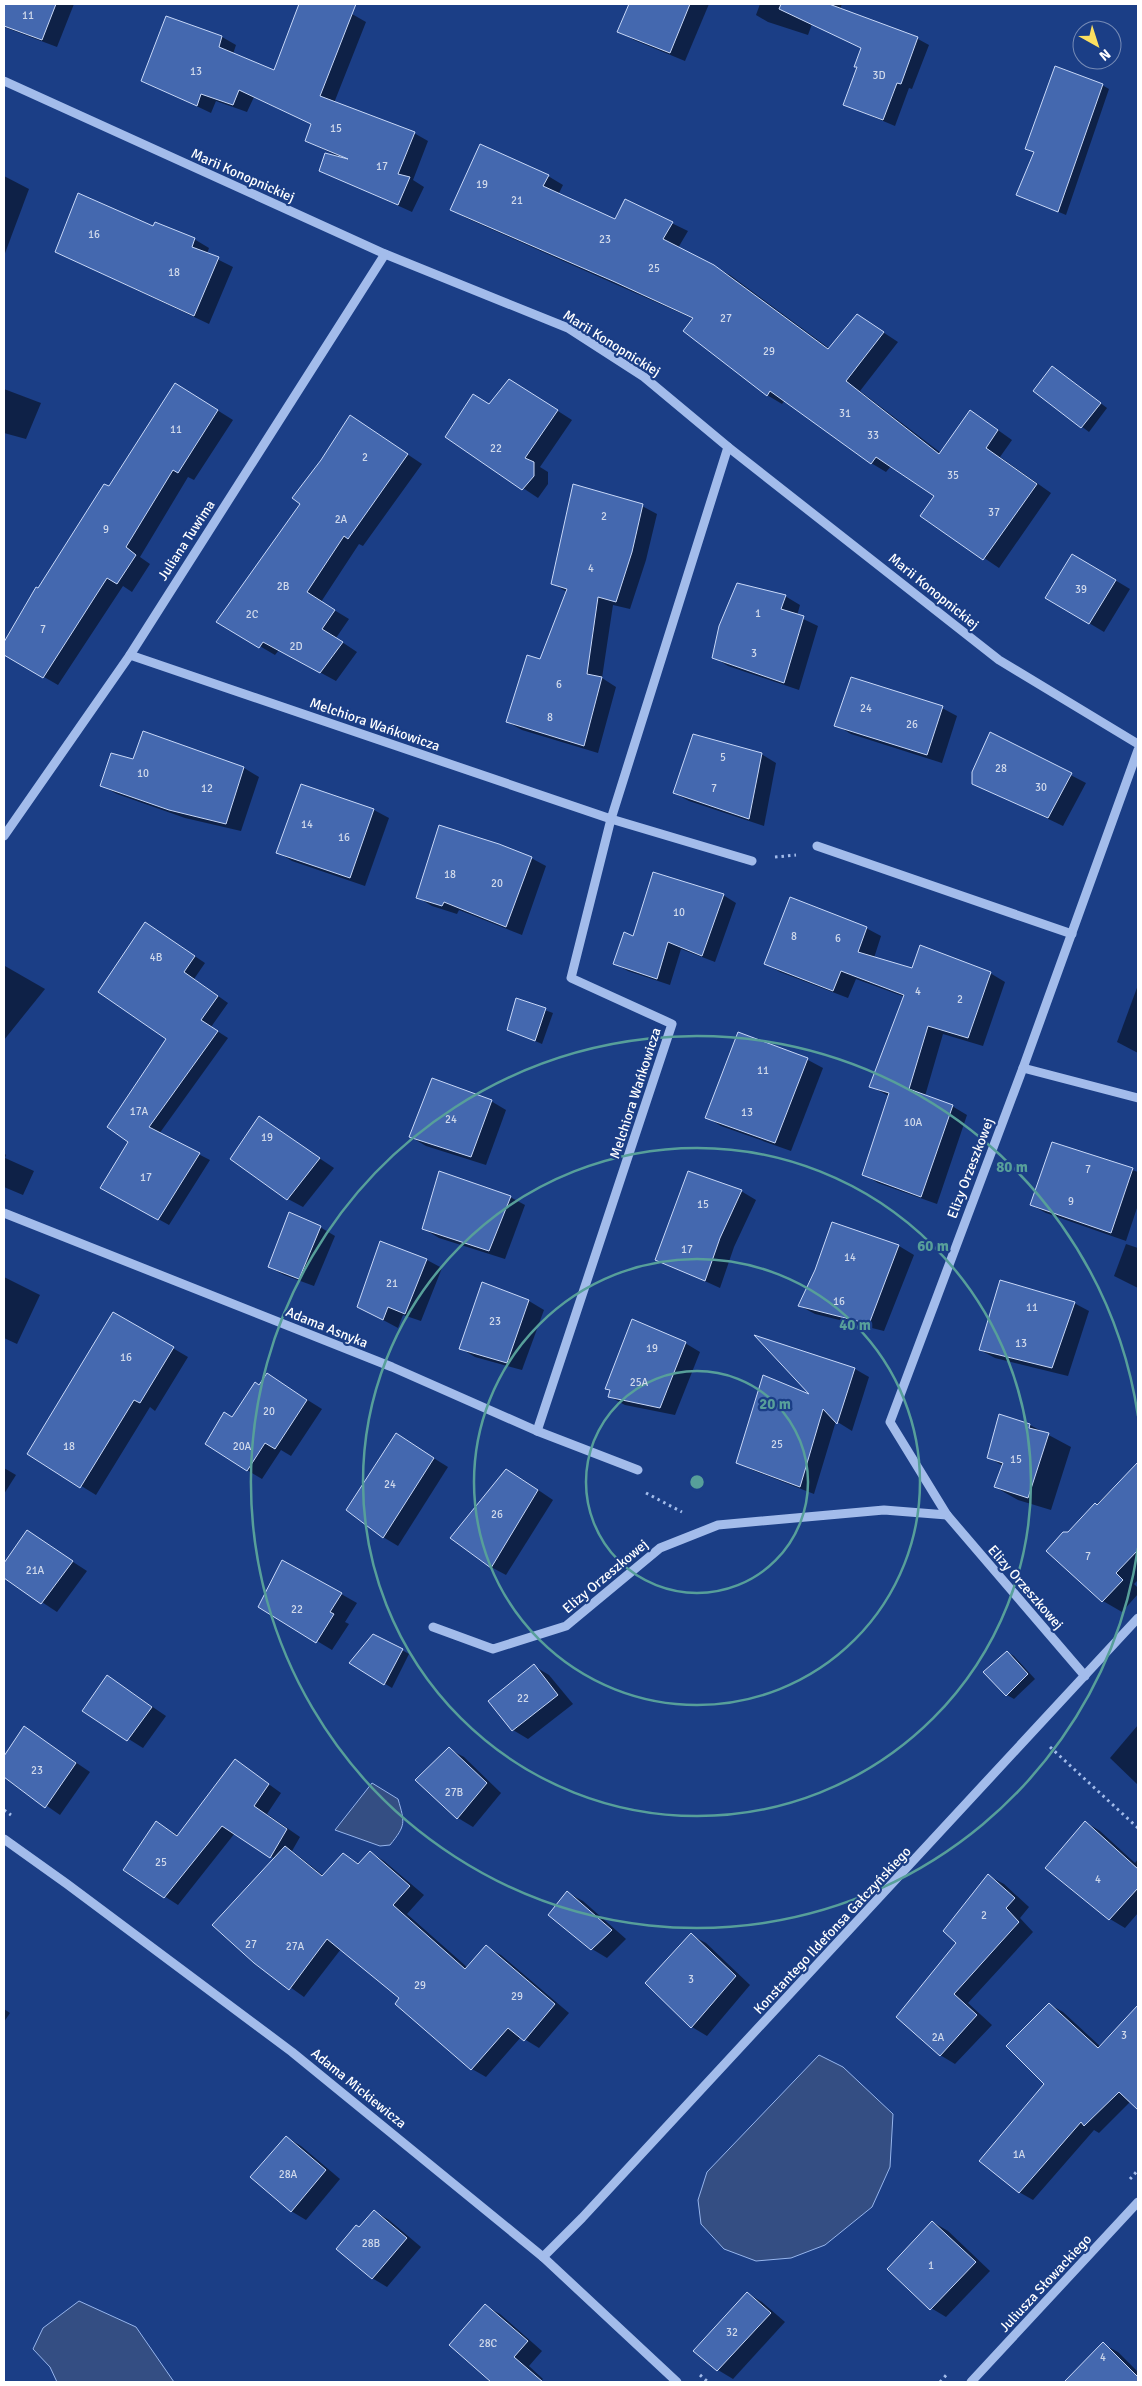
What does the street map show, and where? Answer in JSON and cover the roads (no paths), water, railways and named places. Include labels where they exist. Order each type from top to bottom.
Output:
[{"type":"street","name":"Marii Konopnickiej","points":[[4,81],[385,254],[568,328],[644,377],[728,447],[999,660],[1138,744]]},
{"type":"street","name":"Juliana Tuwima","points":[[4,836],[130,655],[385,254]]},
{"type":"street","name":"Melchiora Wańkowicza","points":[[537,1432],[672,1024],[571,978],[611,819],[728,447]]},
{"type":"street","name":"Melchiora Wańkowicza","points":[[130,655],[611,819]]},
{"type":"street","name":"Elizy Orzeszkowej","points":[[1085,1676],[947,1515],[890,1422],[1023,1068],[1138,750]]},
{"type":"street","points":[[611,819],[752,861]]},
{"type":"street","points":[[817,846],[1072,934]]},
{"type":"street","points":[[1023,1068],[1138,1098]]},
{"type":"street","name":"Adama Asnyka","points":[[4,1213],[392,1368],[537,1432],[638,1470]]},
{"type":"street","name":"Elizy Orzeszkowej","points":[[433,1628],[493,1649],[566,1626],[660,1548],[718,1525],[884,1510],[947,1515]]},
{"type":"street","name":"Konstantego Ildefonsa Gałczyńskiego","points":[[543,2257],[582,2218],[1138,1618]]},
{"type":"street","name":"Adama Mickiewicza","points":[[4,1839],[292,2052],[543,2257],[677,2382]]},
{"type":"street","name":"Juliusza Słowackiego","points":[[971,2382],[1138,2202]]},
{"type":"water","points":[[372,1783],[398,1799],[403,1824],[390,1845],[380,1846],[335,1830]]},
{"type":"water","points":[[819,2055],[843,2067],[893,2114],[890,2167],[872,2207],[825,2245],[791,2258],[756,2261],[724,2249],[701,2224],[698,2200],[707,2172]]},
{"type":"water","points":[[79,2301],[136,2327],[174,2382],[57,2382],[50,2367],[33,2349],[43,2328]]}]
